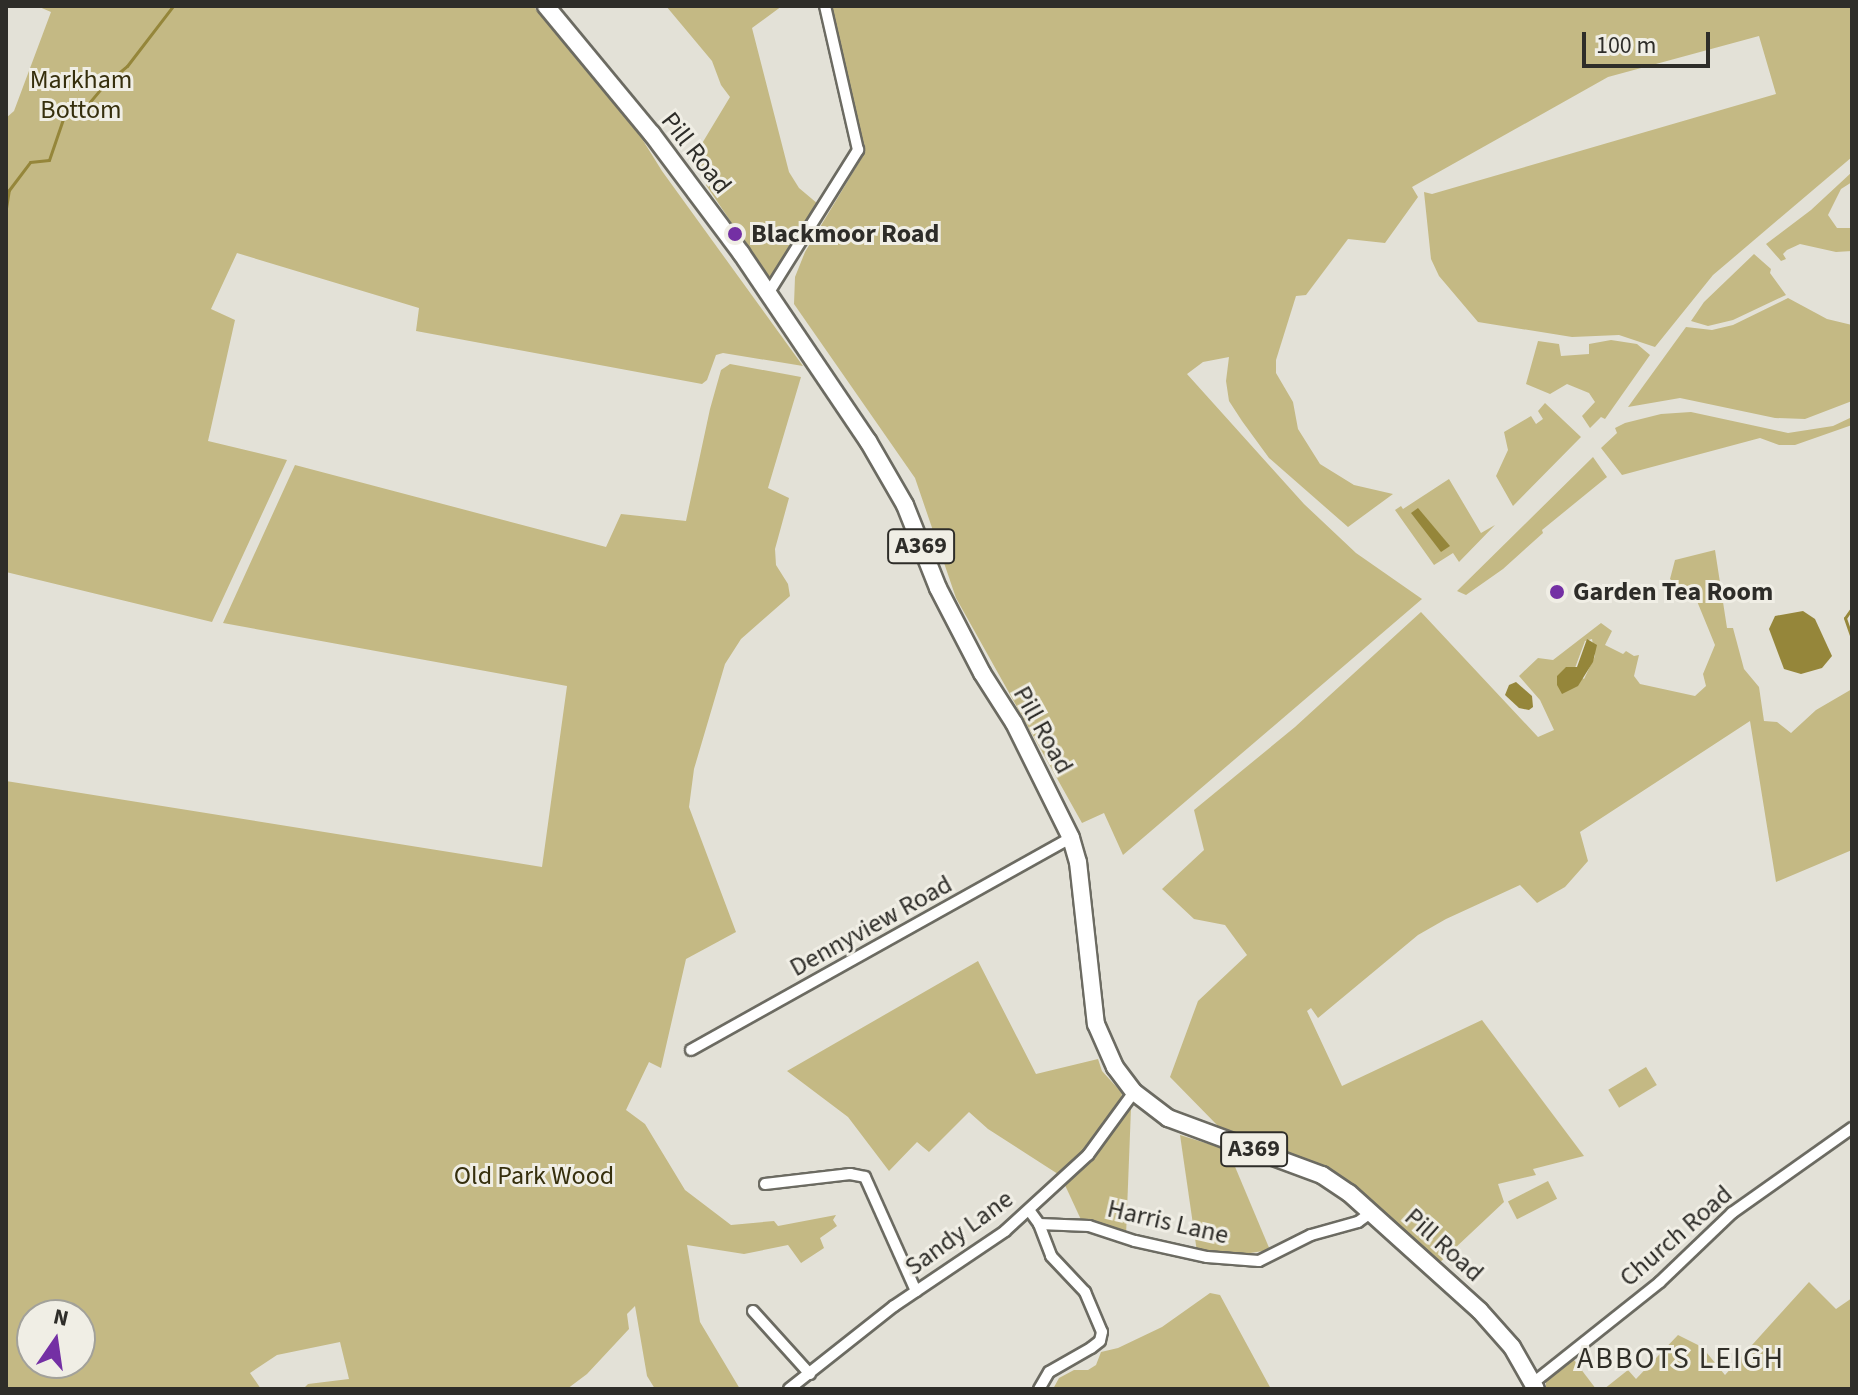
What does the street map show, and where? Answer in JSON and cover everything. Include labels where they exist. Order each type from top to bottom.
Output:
[{"type":"main road","name":"Pill Road","points":[[546,6],[652,134],[769,292],[905,505],[945,602],[1022,737],[1071,838],[1078,862],[1096,1024],[1109,1057],[1134,1092],[1168,1118],[1322,1175],[1372,1212],[1480,1311],[1512,1347],[1535,1386]]},
{"type":"street","points":[[769,292],[858,150],[825,6]]},
{"type":"street","name":"Dennyview Road","points":[[691,1049],[1071,838]]},
{"type":"street","name":"Sandy Lane","points":[[789,1389],[916,1291],[951,1271],[1029,1210],[1100,1140],[1134,1092]]},
{"type":"street","name":"Church Road","points":[[1535,1386],[1660,1282],[1732,1213],[1852,1128]]},
{"type":"street","points":[[765,1184],[850,1174],[865,1177],[916,1291]]},
{"type":"street","points":[[1029,1210],[1039,1224],[1051,1256],[1085,1292],[1102,1332],[1100,1341],[1049,1372],[1039,1389]]},
{"type":"street","name":"Harris Lane","points":[[1039,1224],[1089,1226],[1135,1241],[1207,1257],[1259,1261],[1311,1235],[1358,1222],[1372,1212]]},
{"type":"street","points":[[753,1311],[810,1374]]},
{"type":"green space","name":"Markham Bottom","points":[[37,6],[533,6],[639,134],[662,171],[803,366],[723,353],[716,355],[707,380],[702,384],[416,331],[419,308],[237,253],[211,309],[235,320],[208,441],[287,460],[212,622],[6,572],[6,118],[14,111],[51,12]]},
{"type":"green space","points":[[666,6],[782,6],[752,28],[789,172],[799,188],[818,204],[771,281],[706,185],[710,178],[692,160],[730,97],[721,85],[712,61]]},
{"type":"green space","points":[[830,6],[1852,6],[1852,157],[1713,275],[1655,347],[1619,335],[1572,337],[1478,322],[1439,276],[1431,259],[1424,192],[1432,194],[1776,94],[1759,36],[1608,77],[1412,187],[1418,197],[1385,243],[1348,239],[1306,295],[1296,296],[1276,360],[1276,373],[1293,402],[1298,429],[1320,464],[1354,485],[1393,494],[1348,527],[1269,458],[1242,421],[1229,401],[1226,381],[1229,357],[1203,362],[1187,374],[1304,504],[1356,553],[1422,599],[1123,855],[1104,813],[1082,823],[956,598],[915,478],[794,304],[795,277],[805,252],[864,154]]},
{"type":"green space","points":[[1852,172],[1852,182],[1841,189],[1828,215],[1837,228],[1852,228],[1852,251],[1836,252],[1800,244],[1787,250],[1783,254],[1786,259],[1781,261],[1766,244],[1811,210]]},
{"type":"green space","points":[[1754,254],[1771,269],[1770,273],[1786,295],[1733,320],[1708,326],[1691,321],[1704,302]]},
{"type":"green space","points":[[1788,298],[1827,319],[1852,325],[1852,401],[1805,419],[1775,418],[1680,398],[1628,407],[1686,327],[1712,330],[1733,325]]},
{"type":"green space","points":[[1611,340],[1637,344],[1650,355],[1605,419],[1601,417],[1590,428],[1582,416],[1595,402],[1589,393],[1567,384],[1550,394],[1526,384],[1538,341],[1559,344],[1561,356],[1589,354],[1589,344]]},
{"type":"green space","name":"Old Park Wood","points":[[730,364],[801,377],[768,488],[789,498],[775,549],[776,565],[788,584],[790,596],[741,639],[725,664],[694,769],[689,807],[736,932],[686,959],[661,1068],[649,1062],[626,1110],[645,1124],[685,1190],[731,1225],[774,1221],[778,1226],[836,1215],[833,1220],[837,1226],[820,1238],[824,1248],[801,1263],[788,1245],[744,1254],[687,1245],[700,1322],[740,1389],[655,1389],[647,1376],[635,1306],[627,1314],[629,1329],[587,1374],[567,1389],[303,1389],[308,1384],[349,1379],[340,1342],[277,1355],[250,1373],[261,1389],[6,1389],[6,781],[542,867],[567,686],[223,623],[295,465],[606,547],[621,514],[686,521],[721,370]]},
{"type":"green space","points":[[1545,403],[1581,437],[1513,506],[1496,476],[1508,450],[1504,432],[1531,416],[1536,424],[1543,419],[1538,411]]},
{"type":"green space","points":[[1691,412],[1788,433],[1833,426],[1852,417],[1852,425],[1795,445],[1779,445],[1760,438],[1622,475],[1601,448],[1617,433],[1615,428],[1625,423],[1661,414]]},
{"type":"green space","points":[[1593,457],[1607,477],[1542,530],[1543,533],[1503,569],[1466,595],[1457,591]]},
{"type":"green space","points":[[1449,479],[1481,533],[1495,525],[1459,562],[1453,553],[1434,565],[1395,510],[1401,506],[1403,509]]},
{"type":"green space","points":[[1715,550],[1727,628],[1733,628],[1744,669],[1759,687],[1764,721],[1777,722],[1791,733],[1816,710],[1852,689],[1852,850],[1776,882],[1750,721],[1580,832],[1588,861],[1565,887],[1537,903],[1520,885],[1446,919],[1418,935],[1318,1018],[1311,1008],[1307,1011],[1342,1086],[1482,1020],[1584,1156],[1533,1169],[1536,1175],[1498,1184],[1504,1202],[1437,1265],[1343,1178],[1316,1163],[1218,1126],[1170,1077],[1198,1001],[1247,955],[1225,925],[1194,919],[1162,889],[1204,850],[1194,810],[1295,727],[1421,612],[1538,737],[1554,730],[1540,700],[1519,676],[1538,658],[1553,660],[1601,623],[1612,631],[1605,645],[1623,654],[1626,651],[1634,656],[1639,655],[1634,676],[1640,684],[1695,696],[1706,686],[1703,674],[1715,645],[1692,589],[1686,593],[1670,579],[1675,560]],"holes":[[[1592,639],[1595,656],[1584,679],[1566,667],[1575,668],[1585,641]]]},
{"type":"green space","points":[[978,961],[1036,1074],[1098,1059],[1102,1071],[1122,1093],[1121,1102],[1099,1132],[1061,1176],[988,1129],[969,1112],[929,1152],[917,1142],[889,1171],[848,1117],[787,1071]]},
{"type":"green space","points":[[1646,1067],[1657,1085],[1619,1108],[1608,1090]]},
{"type":"green space","points":[[1131,1108],[1126,1236],[1083,1224],[1064,1183]]},
{"type":"green space","points":[[1180,1135],[1228,1150],[1270,1250],[1230,1256],[1197,1252]]},
{"type":"green space","points":[[1548,1181],[1557,1199],[1517,1219],[1508,1201]]},
{"type":"green space","points":[[1809,1282],[1836,1309],[1852,1298],[1852,1389],[1604,1389],[1628,1370],[1636,1379],[1678,1335],[1702,1347],[1725,1375]]},
{"type":"green space","points":[[1210,1293],[1220,1295],[1271,1389],[1053,1389],[1059,1378],[1074,1370],[1088,1370],[1096,1365],[1101,1352],[1118,1348],[1162,1327]]},
{"type":"green space","points":[[1571,1356],[1596,1389],[1546,1389],[1546,1376]]},
{"type":"shaded area","points":[[1418,508],[1450,546],[1441,552],[1411,513]]},
{"type":"shaded area","points":[[1803,611],[1815,619],[1832,656],[1822,668],[1801,674],[1784,669],[1769,629],[1775,616]]},
{"type":"shaded area","points":[[1587,639],[1597,645],[1593,662],[1578,686],[1562,694],[1557,685],[1557,676],[1566,667],[1577,667]]},
{"type":"shaded area","points":[[1516,682],[1532,696],[1533,707],[1529,710],[1519,708],[1505,695],[1509,685]]},
{"type":"waterway","points":[[6,208],[9,190],[30,162],[49,160],[63,119],[69,114],[78,116],[103,86],[127,66],[173,6]]},
{"type":"waterway","points":[[1852,608],[1845,618],[1852,638]]},
{"type":"place","name":"Blackmoor Road","points":[[735,234]]},
{"type":"place","name":"Garden Tea Room","points":[[1557,592]]},
{"type":"district","name":"ABBOTS LEIGH","points":[[1681,1359]]}]
